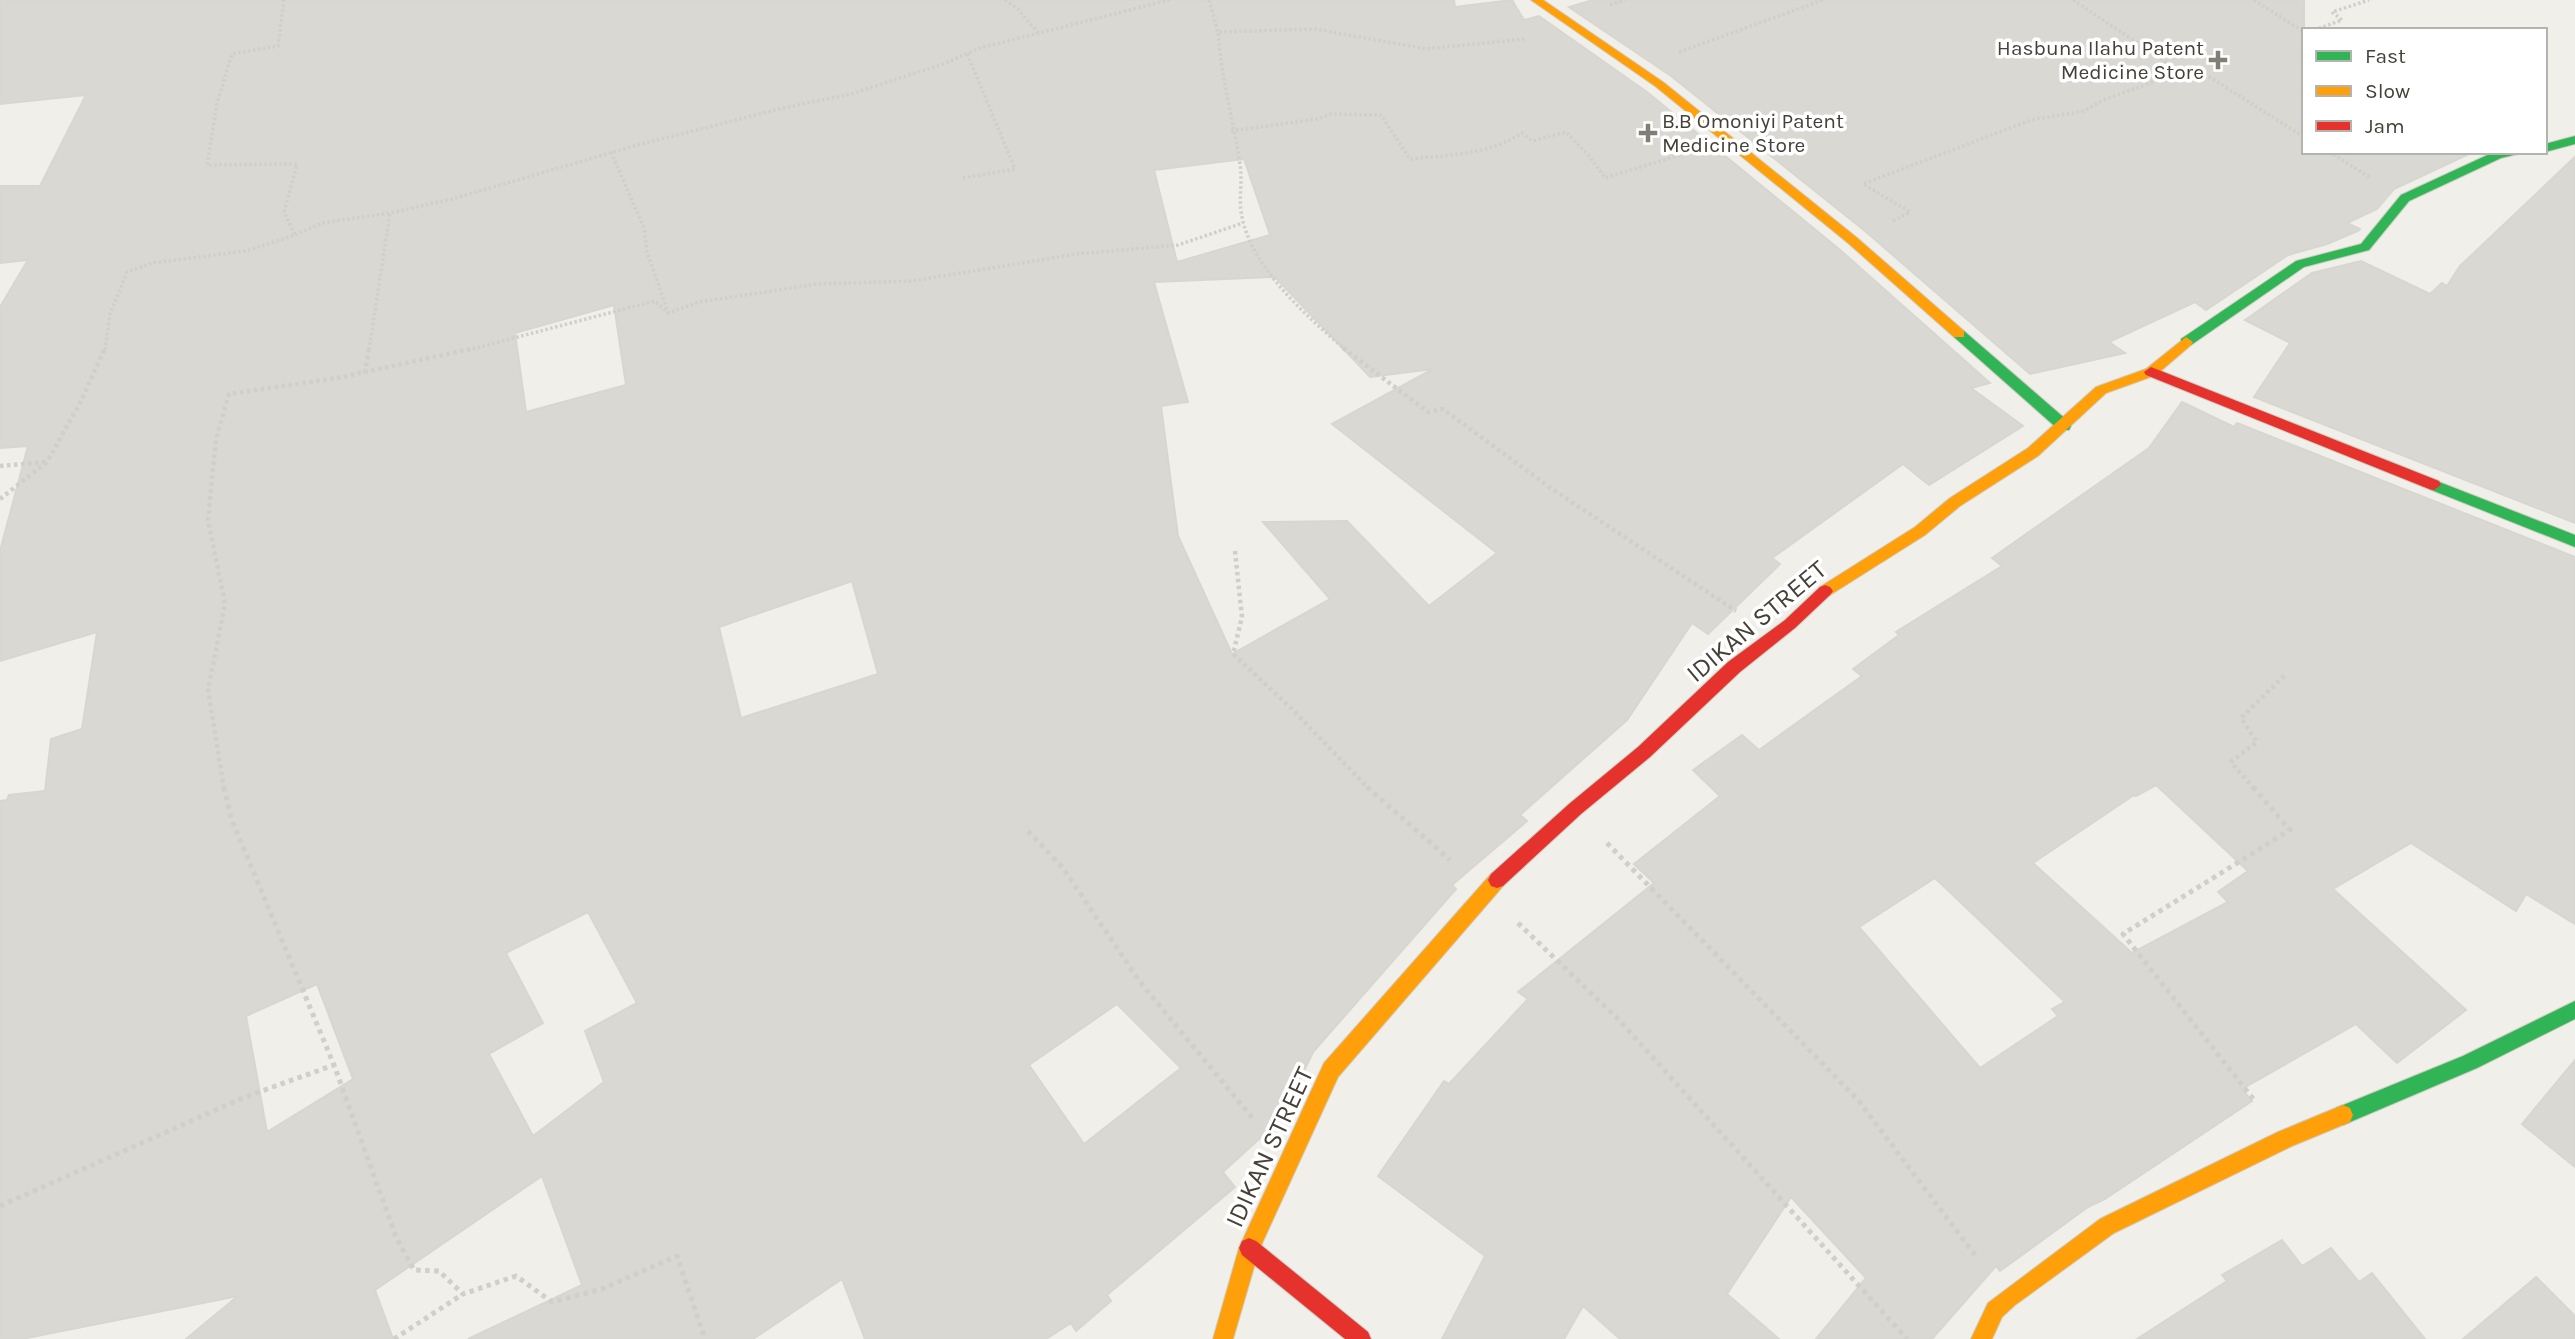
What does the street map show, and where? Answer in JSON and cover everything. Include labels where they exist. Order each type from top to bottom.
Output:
[{"type":"street","points":[[1536,0],[1637,67],[1852,240],[2064,426]]},
{"type":"street","points":[[2547,147],[2575,140]]},
{"type":"street","name":"IDIKAN STREET","points":[[1223,1339],[1248,1248],[1331,1070],[1485,892],[1575,809],[1644,752],[1734,667],[1775,636],[1830,587],[1920,531],[1955,502],[2033,452],[2101,390],[2151,372],[2178,347],[2300,264],[2365,247],[2405,198],[2505,154]]},
{"type":"street","points":[[2151,372],[2575,541]]},
{"type":"street","points":[[1981,1339],[1995,1310],[2008,1298],[2107,1226],[2285,1139],[2470,1062],[2575,1010]]},
{"type":"street","points":[[1248,1248],[1361,1339]]},
{"type":"path","points":[[284,0],[278,46],[232,54],[217,103],[207,165],[297,164],[284,212],[295,235]]},
{"type":"path","points":[[1005,0],[1018,9],[1040,35]]},
{"type":"path","points":[[0,499],[47,462],[81,401],[105,350],[110,314],[127,272],[152,263],[246,251],[322,223],[452,200],[611,152],[779,109],[851,94],[943,64],[967,53],[1169,0]]},
{"type":"path","points":[[1209,0],[1218,32],[1219,58],[1231,131],[1241,165],[1243,223],[1277,281],[1337,345],[1428,412],[1443,409],[1552,489],[1775,636]]},
{"type":"path","points":[[1637,67],[1823,0]]},
{"type":"path","points":[[2073,0],[2181,72]]},
{"type":"path","points":[[2254,0],[2302,31]]},
{"type":"path","points":[[2320,28],[2342,20],[2332,12],[2369,0]]},
{"type":"path","points":[[1218,32],[1315,29],[1426,49],[1540,37],[1566,19]]},
{"type":"path","points":[[963,178],[1015,169],[993,118],[988,98],[967,53]]},
{"type":"path","points":[[1852,240],[1910,212],[1863,184],[2031,120],[2084,111],[2103,100],[2181,72],[2197,69],[2302,136]]},
{"type":"path","points":[[1231,131],[1317,119],[1330,114],[1381,116],[1410,159],[1482,150],[1510,143],[1522,133],[1532,141],[1566,132],[1590,157],[1605,178],[1695,151],[1721,135]]},
{"type":"path","points":[[611,152],[644,228],[648,252],[668,313]]},
{"type":"path","points":[[2332,154],[2405,198]]},
{"type":"path","points":[[365,373],[390,213]]},
{"type":"path","points":[[668,313],[699,302],[818,284],[912,281],[1077,254],[1178,245],[1243,223]]},
{"type":"path","points":[[463,1294],[439,1271],[414,1270],[396,1237],[334,1065],[231,818],[219,765],[208,690],[225,604],[208,520],[216,439],[229,394],[293,387],[472,350],[655,301],[668,313]]},
{"type":"path","points":[[0,466],[47,462]]},
{"type":"path","points":[[1234,551],[1242,617],[1233,654],[1292,709],[1362,783],[1485,892],[1618,1019],[1907,1339]]},
{"type":"path","points":[[2285,1139],[2123,934],[2290,830],[2231,762],[2258,742],[2241,718],[2286,674]]},
{"type":"path","points":[[1575,809],[1858,1100],[2008,1298]]},
{"type":"path","points":[[1028,831],[1063,868],[1140,982],[1289,1163]]},
{"type":"path","points":[[0,1206],[245,1097],[334,1065]]},
{"type":"path","points":[[394,1339],[463,1294],[516,1276],[552,1302],[601,1289],[677,1256],[705,1339]]},
{"type":"building","points":[[0,0],[1454,0],[1455,7],[1512,0],[1524,20],[1539,16],[1647,92],[1839,249],[1990,383],[1971,388],[2023,426],[1929,485],[1903,464],[1772,558],[1780,564],[1708,634],[1692,623],[1627,720],[1520,815],[1527,821],[1452,885],[1456,889],[1313,1052],[1282,1118],[1223,1172],[1235,1187],[1107,1295],[1111,1301],[1076,1331],[1071,1323],[1046,1339],[865,1339],[842,1279],[753,1339],[468,1339],[582,1285],[542,1176],[375,1290],[393,1339],[186,1339],[238,1296],[22,1339],[0,1339],[0,801],[7,800],[9,795],[45,791],[51,739],[82,729],[97,632],[0,661],[0,551],[28,446],[0,448],[0,307],[28,260],[0,263],[0,186],[40,186],[86,95],[0,104]],"holes":[[[1244,159],[1270,235],[1177,262],[1154,170]],[[1275,277],[1370,377],[1433,369],[1332,424],[1497,553],[1429,606],[1347,521],[1263,522],[1330,599],[1232,654],[1178,536],[1161,406],[1188,402],[1154,282]],[[614,305],[626,385],[526,412],[515,333]],[[852,581],[878,674],[741,718],[719,627]],[[588,912],[637,1003],[585,1031],[604,1082],[533,1136],[489,1054],[543,1023],[506,953]],[[317,984],[353,1079],[267,1132],[246,1016]],[[1117,1004],[1181,1068],[1084,1144],[1029,1065]]]},
{"type":"building","points":[[1593,0],[2304,0],[2302,154],[2469,154],[2394,189],[2377,209],[2347,223],[2360,229],[2358,231],[2327,244],[2288,255],[2206,310],[2195,302],[2109,342],[2125,353],[2030,374],[1865,231],[1671,76],[1569,7]]},
{"type":"building","points":[[2575,157],[2575,523],[2254,397],[2290,343],[2245,320],[2312,273],[2361,261],[2430,294],[2442,283],[2447,286],[2460,266]]},
{"type":"building","points":[[2182,402],[2234,427],[2237,423],[2575,557],[2575,924],[2526,894],[2516,911],[2411,843],[2333,889],[2466,1010],[2397,1063],[2356,1024],[2242,1089],[2252,1101],[2105,1199],[2088,1207],[2000,1271],[1996,1266],[1932,1339],[1816,1339],[1866,1278],[1791,1197],[1727,1294],[1779,1339],[1620,1339],[1583,1306],[1564,1339],[1442,1339],[1485,1256],[1378,1176],[1444,1081],[1449,1084],[1528,999],[1518,992],[1654,883],[1634,864],[1720,796],[1693,770],[1742,735],[1759,750],[1862,676],[1853,669],[1899,635],[1896,632],[2002,566],[1992,558],[2149,448]],"holes":[[[2156,785],[2248,871],[2218,892],[2228,902],[2132,953],[2033,863],[2134,795]],[[1935,878],[2065,1002],[2052,1009],[2058,1016],[1980,1068],[1859,927]]]},
{"type":"building","points":[[2575,1060],[2575,1167],[2522,1124]]},
{"type":"building","points":[[2282,1240],[2302,1266],[2331,1248],[2359,1282],[2372,1273],[2425,1339],[2137,1339],[2227,1281],[2222,1275]]},
{"type":"building","points":[[2536,1277],[2575,1316],[2575,1339],[2463,1339]]},
{"type":"traffic: fast","points":[[2547,147],[2575,140]]},
{"type":"traffic: fast","points":[[2186,342],[2300,264],[2365,247],[2405,198],[2505,154]]},
{"type":"traffic: fast","points":[[1959,334],[2064,426]]},
{"type":"traffic: fast","points":[[2434,485],[2575,541]]},
{"type":"traffic: fast","points":[[2343,1115],[2470,1062],[2575,1010]]},
{"type":"traffic: slow","points":[[1536,0],[1659,84],[1852,240],[1959,334]]},
{"type":"traffic: slow","points":[[1825,591],[1920,531],[1955,502],[2033,452],[2101,390],[2151,372],[2186,342]]},
{"type":"traffic: slow","points":[[1223,1339],[1249,1248],[1331,1070],[1497,880]]},
{"type":"traffic: slow","points":[[1981,1339],[1995,1310],[2008,1298],[2107,1226],[2285,1139],[2343,1115]]},
{"type":"traffic: jam","points":[[2151,372],[2434,485]]},
{"type":"traffic: jam","points":[[1497,880],[1575,809],[1644,752],[1734,667],[1790,624],[1825,591]]},
{"type":"traffic: jam","points":[[1249,1248],[1361,1339]]},
{"type":"place","name":"Hasbuna Ilahu Patent Medicine Store","points":[[2218,60]]},
{"type":"place","name":"B.B Omoniyi Patent Medicine Store","points":[[1648,133]]}]
